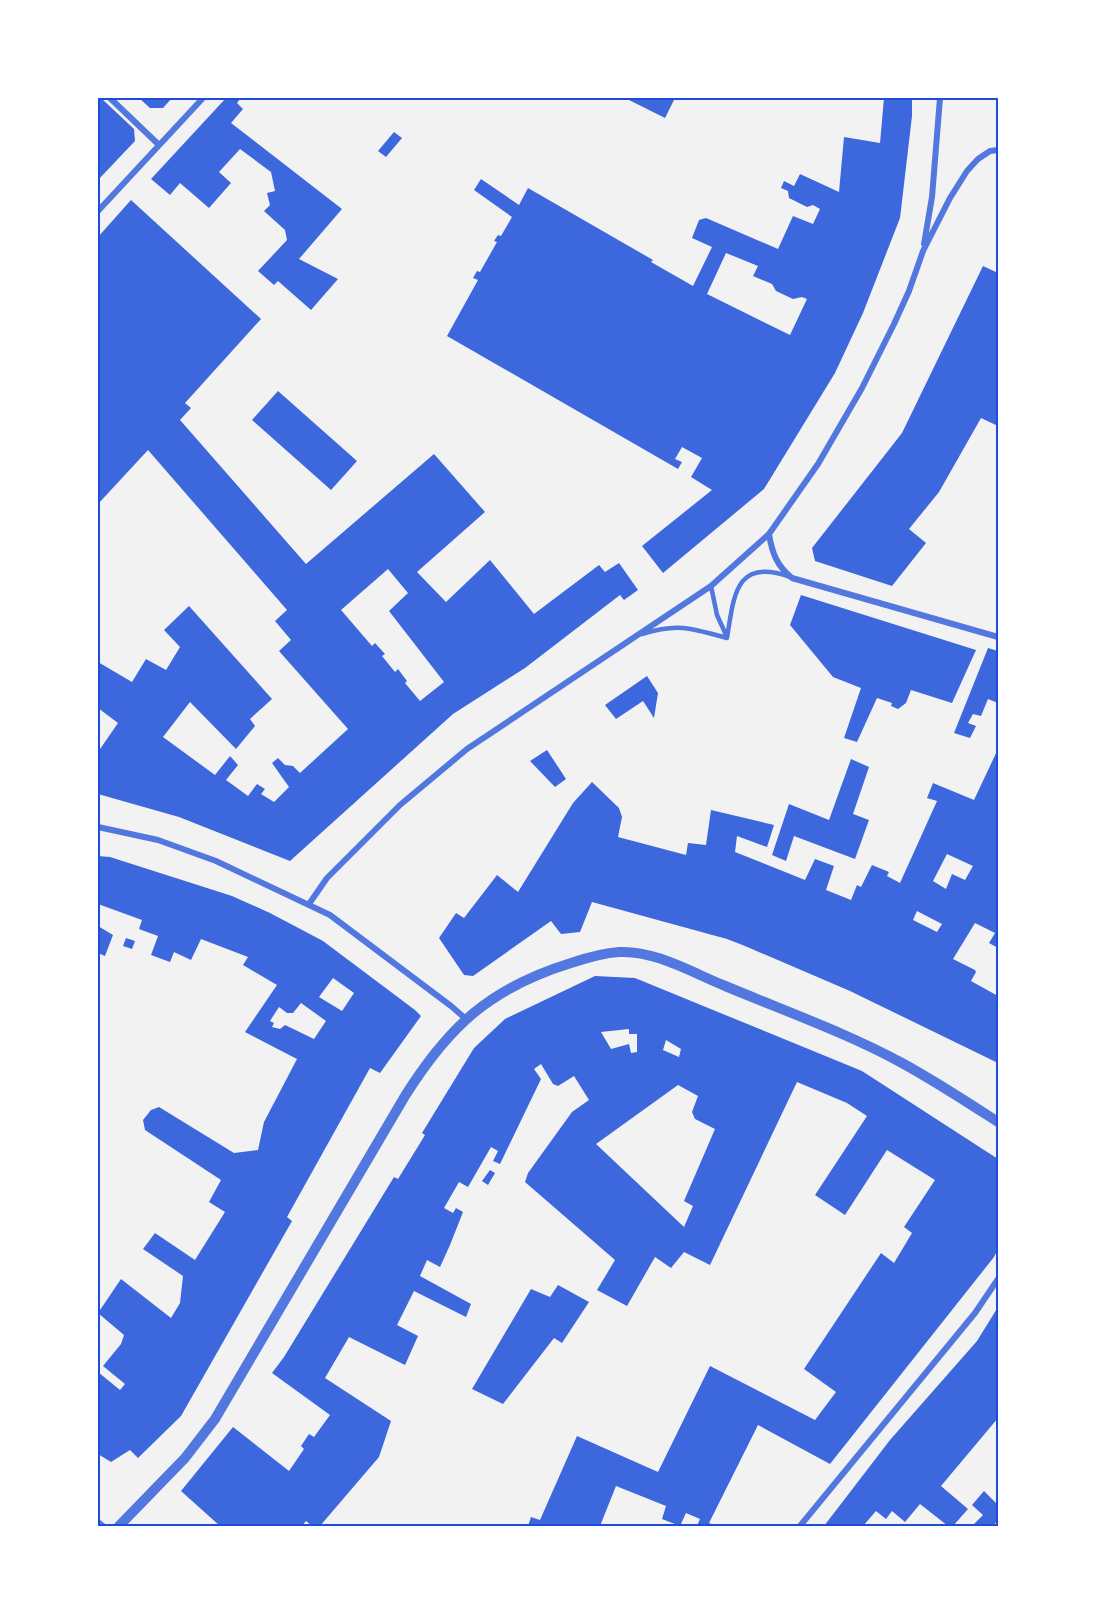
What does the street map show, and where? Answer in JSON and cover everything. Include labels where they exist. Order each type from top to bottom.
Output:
[{"type":"street","points":[[110,98],[158,144]]},
{"type":"street","points":[[98,211],[203,98]]},
{"type":"street","points":[[923,251],[932,197],[940,98]]},
{"type":"street","points":[[309,904],[327,878],[400,805],[467,749],[711,586],[769,534],[818,464],[849,412],[894,324],[923,251],[950,198],[967,171],[978,159],[999,150]]},
{"type":"street","points":[[769,534],[775,557],[784,572],[792,578],[999,637]]},
{"type":"street","points":[[98,827],[158,840],[216,861],[309,904],[353,931],[466,1019]]},
{"type":"street","points":[[119,1527],[185,1458],[215,1419],[405,1096],[434,1053],[479,1007],[527,980],[555,968],[621,951],[659,958],[874,1049],[932,1080],[999,1122]]},
{"type":"street","points":[[800,1527],[975,1313],[999,1279]]},
{"type":"street","points":[[98,1521],[103,1527]]},
{"type":"lane","points":[[727,638],[736,592],[747,578],[754,573],[769,571],[792,578]]},
{"type":"lane","points":[[711,586],[717,615],[727,638]]},
{"type":"lane","points":[[639,635],[661,628],[676,627],[690,628],[727,638]]},
{"type":"building","points":[[98,98],[101,98],[134,129],[135,141],[98,180]]},
{"type":"building","points":[[139,98],[172,98],[163,108],[150,108]]},
{"type":"building","points":[[226,98],[239,98],[237,103],[243,109],[231,123],[342,209],[299,259],[338,279],[311,310],[278,281],[274,285],[258,271],[287,240],[285,230],[264,211],[270,205],[267,193],[275,191],[271,172],[240,149],[219,172],[231,183],[209,208],[180,183],[170,195],[151,179]]},
{"type":"building","points":[[625,98],[675,98],[665,118]]},
{"type":"building","points":[[884,98],[912,98],[900,218],[863,313],[835,373],[764,489],[663,573],[642,546],[712,490],[691,477],[702,458],[682,447],[675,459],[682,462],[678,469],[447,336],[478,280],[473,278],[477,271],[480,272],[497,242],[494,241],[498,235],[501,236],[512,217],[474,190],[481,179],[519,205],[528,188],[653,260],[651,262],[693,286],[712,247],[692,238],[699,220],[706,218],[778,249],[793,216],[813,224],[820,209],[813,205],[807,207],[789,198],[788,191],[781,188],[784,181],[794,186],[800,174],[839,192],[844,137],[880,143]],"holes":[[[726,253],[758,266],[753,276],[772,284],[776,291],[793,299],[802,297],[807,299],[790,335],[707,294]]]},
{"type":"building","points":[[394,132],[402,138],[386,157],[378,151]]},
{"type":"building","points":[[131,200],[261,319],[185,403],[191,408],[180,420],[306,564],[434,454],[485,512],[417,572],[446,602],[490,560],[534,614],[599,565],[605,572],[619,563],[638,590],[624,600],[620,595],[525,668],[453,714],[290,861],[179,817],[98,794],[98,752],[118,723],[98,708],[98,662],[132,682],[146,659],[166,670],[180,647],[164,630],[189,606],[272,699],[250,719],[255,726],[236,749],[190,702],[163,737],[215,775],[230,756],[238,765],[226,780],[248,796],[257,784],[265,789],[261,794],[274,802],[289,787],[272,763],[278,758],[285,765],[293,766],[300,773],[348,729],[279,651],[291,640],[275,621],[287,610],[148,450],[98,504],[98,237]],"holes":[[[388,569],[408,593],[389,611],[444,682],[420,701],[405,683],[407,681],[398,669],[395,672],[382,656],[385,654],[375,643],[372,646],[341,610]]]},
{"type":"building","points":[[983,266],[998,273],[998,426],[981,418],[939,492],[909,529],[926,543],[892,586],[815,561],[812,548],[902,433]]},
{"type":"building","points":[[278,391],[357,461],[331,490],[252,420]]},
{"type":"building","points":[[801,595],[976,650],[952,703],[911,690],[906,703],[898,709],[891,706],[892,703],[877,698],[857,742],[844,738],[861,688],[833,677],[790,625]]},
{"type":"building","points":[[988,648],[998,651],[998,703],[988,699],[981,716],[973,714],[968,723],[976,726],[970,738],[954,733]]},
{"type":"building","points":[[647,676],[658,693],[654,718],[643,701],[616,719],[605,705]]},
{"type":"building","points":[[998,749],[998,948],[989,943],[995,933],[975,923],[953,959],[975,970],[971,981],[998,996],[998,1063],[850,991],[745,946],[592,902],[580,932],[561,934],[551,921],[473,976],[464,975],[439,938],[456,913],[464,918],[497,875],[518,892],[573,803],[592,782],[619,808],[622,817],[618,837],[686,855],[688,843],[706,845],[711,810],[774,825],[767,847],[737,836],[735,852],[805,880],[815,859],[834,866],[826,890],[851,900],[857,885],[861,887],[872,865],[889,872],[887,876],[900,883],[937,801],[927,798],[933,783],[974,800]],"holes":[[[947,854],[973,866],[965,880],[952,874],[946,889],[933,881]],[[917,911],[942,924],[937,932],[913,920]]]},
{"type":"building","points":[[547,750],[566,779],[555,787],[530,761]]},
{"type":"building","points":[[851,759],[869,767],[853,814],[869,820],[855,859],[794,836],[786,861],[772,855],[789,804],[829,820]]},
{"type":"building","points":[[98,856],[110,857],[232,896],[323,941],[421,1016],[380,1073],[370,1068],[287,1217],[292,1221],[181,1416],[138,1458],[130,1450],[111,1462],[98,1454],[98,1372],[120,1390],[125,1384],[103,1366],[121,1344],[124,1335],[98,1313],[121,1279],[171,1318],[180,1303],[183,1276],[143,1249],[155,1233],[195,1260],[225,1212],[209,1202],[221,1180],[145,1130],[143,1120],[151,1110],[159,1107],[234,1153],[258,1150],[264,1122],[297,1059],[245,1032],[277,985],[243,965],[248,957],[201,939],[191,960],[174,952],[170,962],[151,955],[158,936],[139,929],[142,920],[98,904]],"holes":[[[333,978],[354,993],[342,1011],[319,997]],[[301,1003],[326,1021],[314,1039],[285,1025],[280,1029],[272,1027],[274,1023],[270,1021],[279,1007],[287,1013],[293,1013]]]},
{"type":"building","points":[[98,926],[113,935],[105,956],[98,953]]},
{"type":"building","points":[[126,938],[135,941],[132,949],[123,946]]},
{"type":"building","points":[[595,976],[635,978],[862,1071],[998,1159],[998,1249],[830,1464],[758,1425],[709,1523],[716,1526],[697,1526],[700,1519],[686,1513],[680,1526],[662,1519],[666,1506],[616,1486],[600,1526],[528,1526],[531,1517],[540,1520],[577,1436],[658,1472],[710,1366],[815,1420],[836,1392],[804,1369],[881,1253],[894,1263],[912,1233],[904,1227],[935,1180],[887,1150],[845,1215],[815,1195],[867,1116],[847,1103],[797,1082],[710,1265],[684,1252],[671,1268],[655,1257],[627,1306],[597,1290],[615,1260],[525,1182],[528,1173],[572,1112],[589,1100],[574,1076],[558,1086],[553,1084],[541,1064],[534,1069],[541,1079],[500,1164],[493,1161],[498,1151],[491,1147],[468,1187],[459,1182],[444,1208],[453,1213],[456,1208],[463,1212],[450,1245],[440,1267],[427,1260],[420,1276],[471,1304],[466,1317],[414,1291],[397,1325],[418,1336],[405,1365],[349,1337],[325,1378],[391,1421],[379,1457],[320,1526],[312,1526],[306,1521],[302,1526],[220,1526],[181,1491],[233,1427],[289,1471],[304,1449],[301,1446],[309,1434],[314,1437],[330,1415],[272,1373],[394,1177],[398,1179],[425,1135],[422,1133],[474,1048],[505,1019]],"holes":[[[629,1029],[629,1034],[637,1034],[637,1052],[631,1053],[629,1044],[611,1049],[601,1032]],[[666,1040],[681,1049],[679,1057],[663,1050]],[[678,1085],[698,1096],[692,1112],[695,1119],[715,1129],[684,1201],[693,1206],[684,1227],[596,1144]]]},
{"type":"building","points":[[490,1170],[495,1173],[488,1185],[482,1181]]},
{"type":"building","points":[[558,1285],[589,1302],[562,1343],[554,1338],[503,1404],[472,1389],[531,1289],[550,1297]]},
{"type":"building","points":[[998,1307],[998,1418],[941,1486],[968,1509],[953,1526],[948,1526],[920,1504],[905,1522],[892,1511],[886,1519],[876,1511],[863,1526],[824,1526],[890,1440],[977,1341]]},
{"type":"building","points":[[984,1491],[998,1505],[998,1520],[995,1526],[972,1526],[983,1515],[972,1505]]}]
